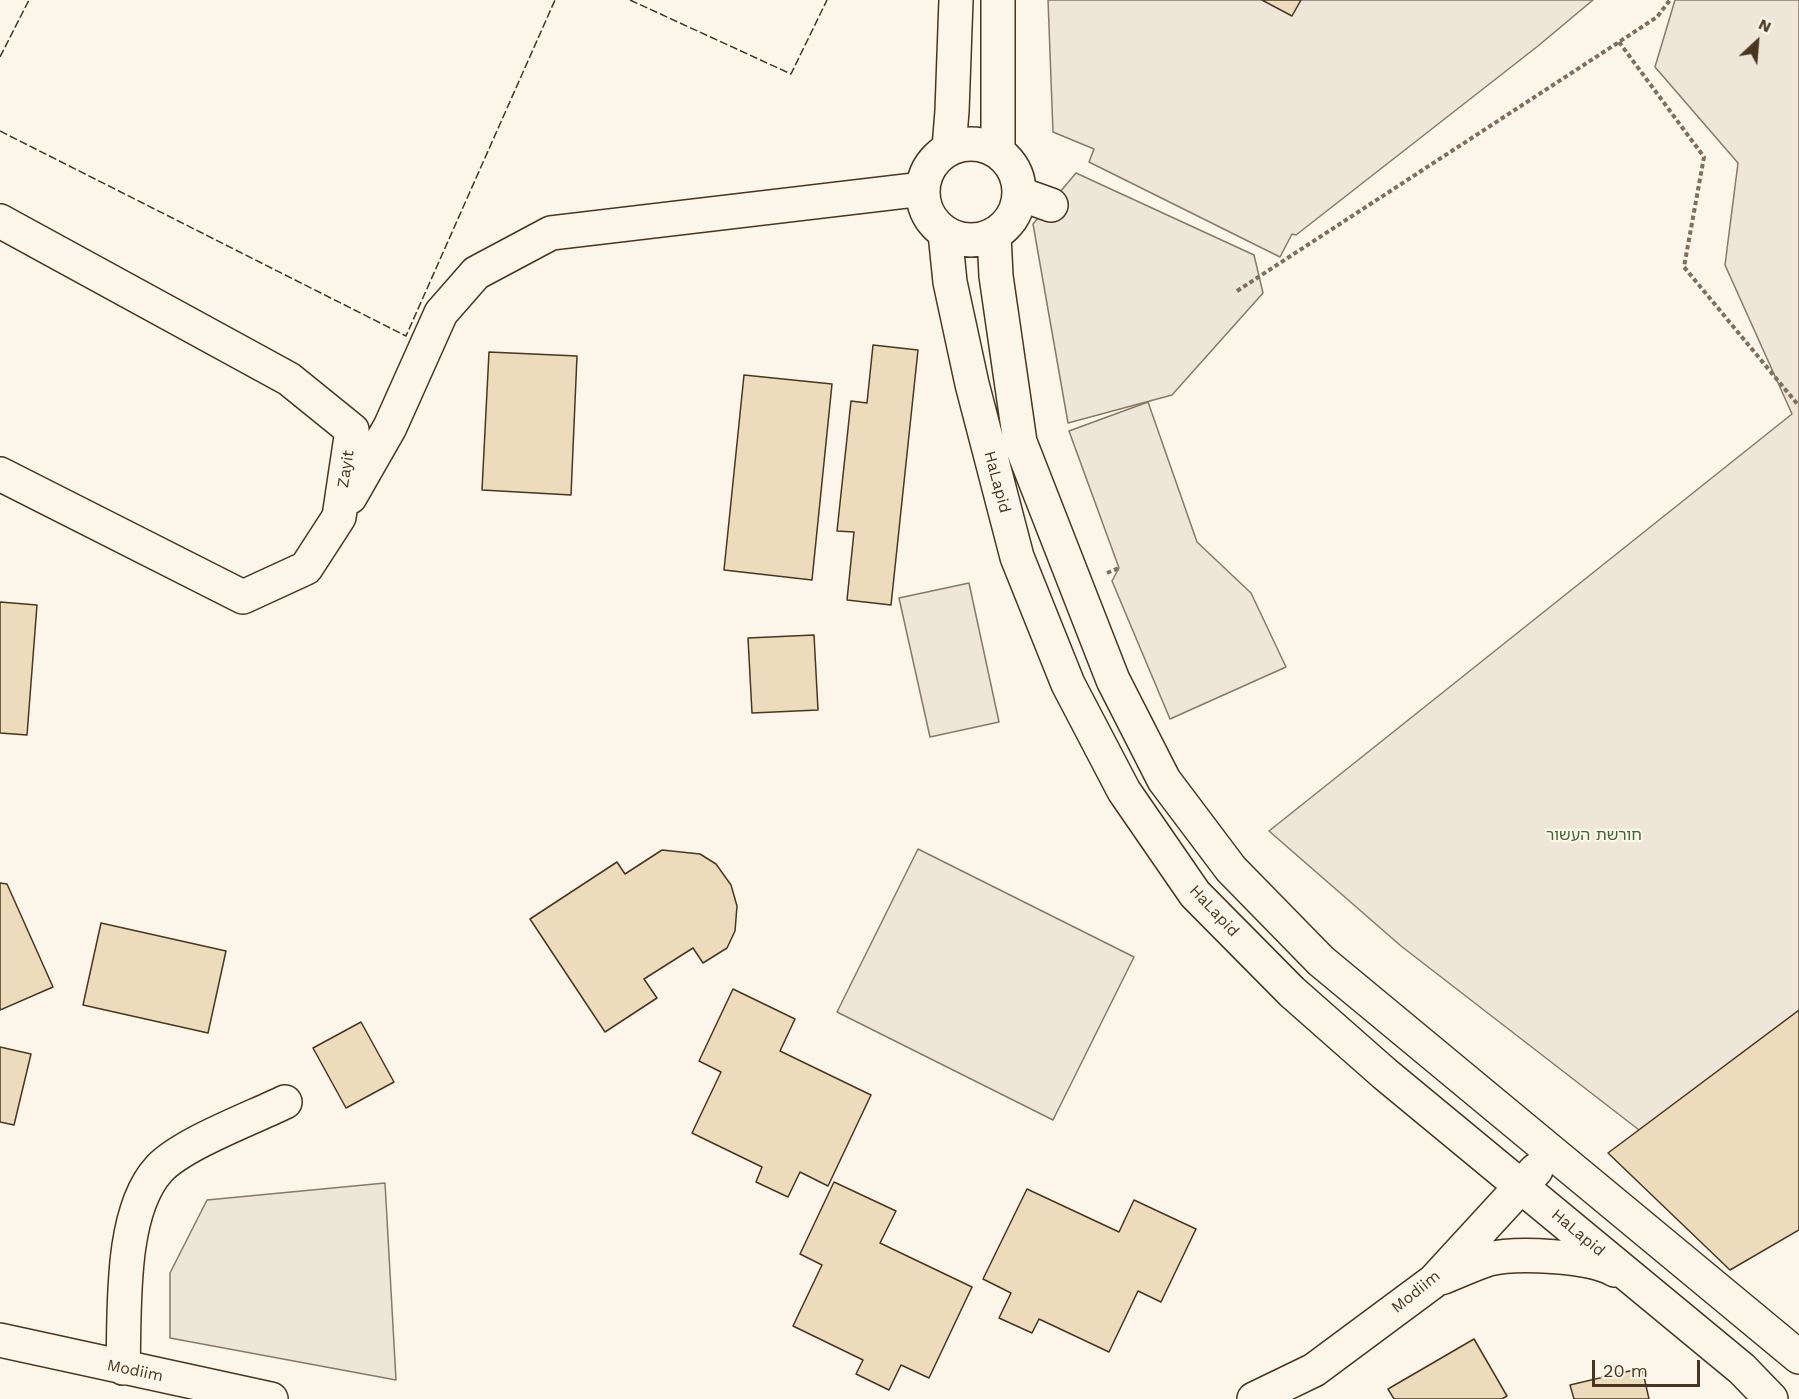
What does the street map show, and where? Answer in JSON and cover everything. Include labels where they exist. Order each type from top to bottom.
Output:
[{"type":"street","points":[[949,148],[956,0]]},
{"type":"street","points":[[998,0],[998,151]]},
{"type":"street","points":[[965,143],[982,144],[998,151],[1010,162],[1018,178],[1020,194],[1016,211],[1007,225],[993,235],[977,240],[960,239],[945,233],[932,221],[924,206],[922,189],[926,173],[935,159],[949,148],[965,143]]},
{"type":"street","points":[[339,517],[390,427],[441,313],[476,273],[551,233],[922,189]]},
{"type":"street","points":[[1020,194],[1051,205]]},
{"type":"street","name":"Zayit","points":[[0,221],[290,379],[352,430],[339,517],[306,568],[243,597],[0,474]]},
{"type":"street","name":"HaLapid","points":[[945,233],[950,282],[972,384],[1017,557],[1068,684],[1124,791],[1195,894],[1292,992],[1385,1074],[1742,1370],[1771,1399]]},
{"type":"street","name":"HaLapid","points":[[993,235],[996,276],[1020,442],[1113,680],[1164,780],[1231,869],[1320,962],[1799,1357]]},
{"type":"street","points":[[123,1368],[127,1271],[133,1220],[143,1194],[160,1168],[186,1149],[285,1102]]},
{"type":"street","name":"Modiim","points":[[1254,1399],[1314,1370],[1434,1281],[1551,1153]]},
{"type":"street","points":[[1434,1281],[1490,1259],[1525,1256],[1569,1258],[1606,1265],[1639,1284]]},
{"type":"street","name":"Modiim","points":[[0,1340],[271,1399]]},
{"type":"path","points":[[1237,291],[1657,17],[1670,0]]},
{"type":"path","points":[[1619,42],[1704,157],[1684,267],[1799,406]]},
{"type":"green space","points":[[1048,0],[1593,0],[1538,46],[1296,235],[1292,234],[1280,257],[1089,162],[1094,149],[1053,132]]},
{"type":"green space","name":"חורשת העשור","points":[[1675,0],[1799,0],[1799,1039],[1652,1140],[1401,946],[1269,831],[1792,414],[1725,265],[1738,163],[1655,67]]},
{"type":"green space","points":[[1148,402],[1197,542],[1251,593],[1286,667],[1170,719],[1112,581],[1119,568],[1069,431]]},
{"type":"green space","points":[[969,583],[999,722],[930,737],[899,598]]},
{"type":"green space","points":[[918,849],[1134,957],[1053,1120],[837,1012]]},
{"type":"shaded area","points":[[1076,173],[1254,255],[1263,293],[1172,395],[1068,423],[1033,224]]},
{"type":"shaded area","points":[[385,1183],[396,1380],[170,1338],[170,1273],[207,1200]]},
{"type":"building","points":[[1262,0],[1301,0],[1292,16]]},
{"type":"building","points":[[873,345],[918,350],[891,605],[847,600],[854,532],[837,531],[851,401],[867,403]]},
{"type":"building","points":[[489,352],[577,356],[571,495],[482,490]]},
{"type":"building","points":[[744,375],[832,384],[812,580],[724,570]]},
{"type":"building","points":[[0,602],[37,605],[27,735],[0,733]]},
{"type":"building","points":[[814,635],[818,710],[752,713],[748,638]]},
{"type":"building","points":[[662,850],[700,854],[716,864],[731,885],[737,906],[735,931],[727,948],[703,963],[693,948],[644,979],[657,998],[605,1032],[530,919],[617,862],[625,874]]},
{"type":"building","points":[[0,883],[7,884],[53,987],[0,1010]]},
{"type":"building","points":[[101,923],[226,951],[208,1033],[83,1005]]},
{"type":"building","points":[[733,989],[795,1019],[780,1051],[871,1095],[828,1186],[800,1172],[788,1197],[756,1182],[762,1167],[692,1133],[721,1072],[699,1061]]},
{"type":"building","points":[[1799,1010],[1799,1230],[1730,1270],[1608,1153]]},
{"type":"building","points":[[361,1022],[394,1082],[346,1108],[313,1048]]},
{"type":"building","points":[[0,1047],[31,1054],[14,1125],[0,1122]]},
{"type":"building","points":[[834,1182],[896,1211],[880,1243],[972,1287],[929,1378],[901,1365],[889,1390],[856,1374],[863,1360],[793,1326],[822,1265],[800,1254]]},
{"type":"building","points":[[1027,1189],[1119,1232],[1134,1200],[1196,1229],[1161,1302],[1138,1291],[1109,1352],[1039,1319],[1032,1333],[999,1318],[1011,1293],[983,1279]]},
{"type":"building","points":[[1474,1339],[1507,1396],[1502,1399],[1394,1399],[1388,1389]]},
{"type":"building","points":[[1642,1368],[1649,1399],[1574,1399],[1570,1385]]},
{"type":"fence","points":[[0,57],[29,0]]},
{"type":"fence","points":[[0,131],[406,336],[555,0]]},
{"type":"fence","points":[[630,0],[791,74],[827,0]]}]
